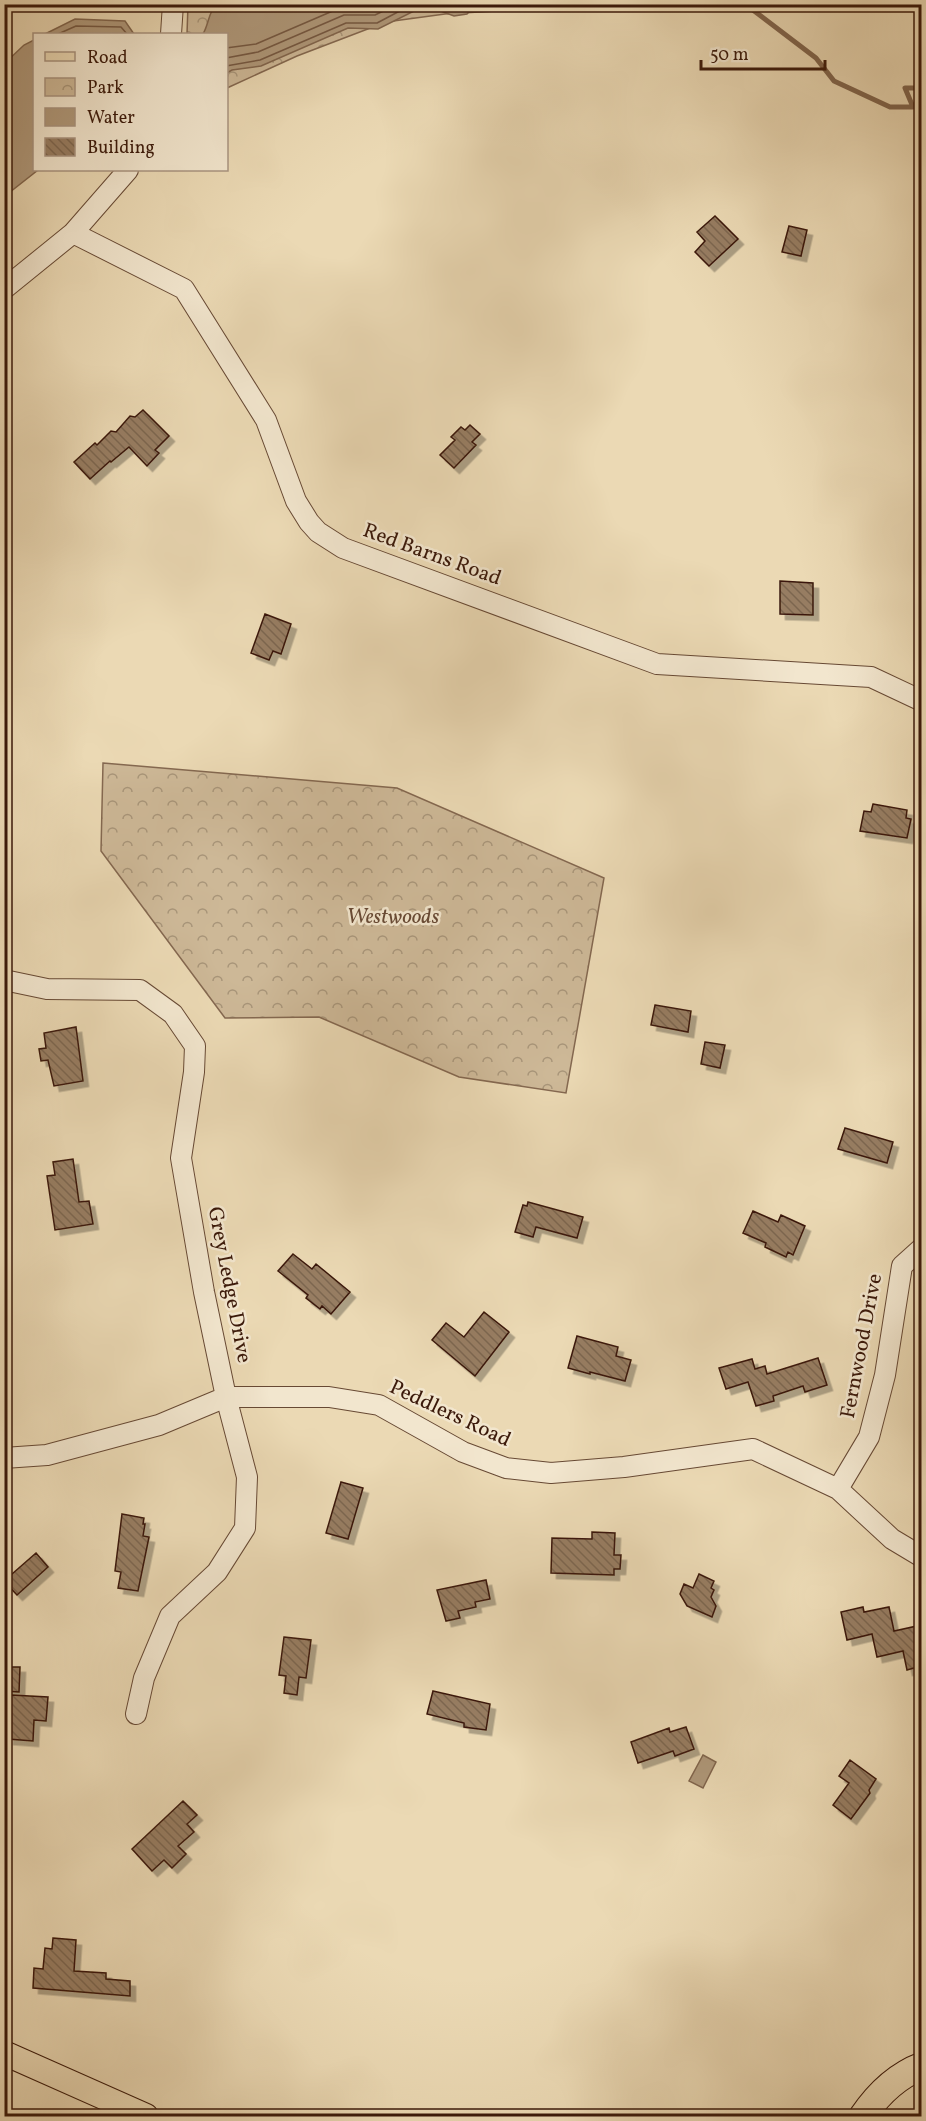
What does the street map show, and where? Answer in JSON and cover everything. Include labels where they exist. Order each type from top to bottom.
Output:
[{"type":"highway","points":[[862,2116],[875,2097],[906,2073],[921,2066]]},
{"type":"highway","points":[[883,2116],[912,2089],[921,2086]]},
{"type":"main road","points":[[4,2053],[146,2116]]},
{"type":"street","points":[[171,33],[173,4]]},
{"type":"street","points":[[4,289],[73,233],[127,171]]},
{"type":"street","name":"Red Barns Road","points":[[73,233],[184,289],[267,420],[296,501],[309,522],[327,540],[343,548],[657,664],[871,677],[921,701]]},
{"type":"street","name":"Grey Ledge Drive","points":[[4,980],[47,989],[140,990],[173,1014],[195,1046],[194,1072],[181,1158],[204,1292],[246,1477],[245,1528],[217,1572],[170,1616],[144,1678],[136,1714]]},
{"type":"street","name":"Fernwood Drive","points":[[838,1489],[869,1437],[885,1375],[902,1266],[921,1248]]},
{"type":"street","name":"Peddlers Road","points":[[4,1458],[47,1455],[159,1425],[226,1397],[329,1397],[379,1405],[463,1452],[506,1468],[551,1473],[624,1467],[753,1449],[838,1489],[892,1539],[921,1557]]},
{"type":"green space","points":[[188,5],[606,5],[603,10],[496,11],[445,14],[386,22],[297,56],[228,88],[228,33],[187,33]]},
{"type":"green space","name":"Westwoods","points":[[103,763],[397,788],[604,878],[566,1093],[459,1077],[319,1017],[225,1018],[101,851]]},
{"type":"water","points":[[216,4],[475,5],[467,14],[454,16],[430,7],[418,9],[378,29],[348,28],[261,66],[228,72],[228,33],[203,33]]},
{"type":"water","points":[[75,19],[125,21],[133,33],[47,33]]},
{"type":"water","points":[[33,40],[33,171],[37,171],[5,196],[5,63],[24,45]]},
{"type":"water","points":[[703,1755],[716,1762],[703,1788],[689,1781]]},
{"type":"building","points":[[715,216],[738,239],[709,266],[695,252],[705,241],[697,232]]},
{"type":"building","points":[[789,226],[807,230],[801,256],[782,252]]},
{"type":"building","points":[[143,410],[169,436],[155,450],[159,453],[147,466],[129,447],[90,479],[74,462],[111,431],[116,432],[130,416],[135,417]]},
{"type":"building","points":[[470,425],[480,434],[472,442],[476,445],[454,468],[440,455],[455,440],[451,437],[461,427],[465,430]]},
{"type":"building","points":[[780,581],[813,583],[813,615],[780,614]]},
{"type":"building","points":[[265,614],[291,624],[281,654],[273,651],[269,660],[251,653]]},
{"type":"building","points":[[873,804],[907,810],[906,818],[911,819],[907,838],[860,831],[864,811],[871,812]]},
{"type":"building","points":[[655,1005],[691,1011],[688,1032],[651,1025]]},
{"type":"building","points":[[76,1027],[83,1081],[54,1086],[48,1060],[41,1061],[39,1049],[46,1048],[44,1033]]},
{"type":"building","points":[[705,1042],[725,1045],[720,1068],[701,1064]]},
{"type":"building","points":[[845,1128],[893,1142],[887,1163],[838,1149]]},
{"type":"building","points":[[73,1159],[79,1202],[89,1201],[93,1224],[55,1230],[47,1176],[55,1175],[53,1162]]},
{"type":"building","points":[[528,1202],[583,1217],[577,1238],[536,1227],[533,1237],[515,1232],[523,1205],[527,1206]]},
{"type":"building","points":[[753,1211],[778,1222],[781,1215],[805,1226],[793,1255],[788,1252],[786,1257],[765,1247],[766,1243],[743,1233]]},
{"type":"building","points":[[293,1254],[312,1269],[316,1264],[350,1292],[331,1314],[322,1306],[320,1309],[306,1298],[308,1295],[278,1271]]},
{"type":"building","points":[[484,1312],[509,1332],[475,1376],[432,1340],[446,1323],[464,1337]]},
{"type":"building","points":[[577,1336],[618,1347],[616,1356],[631,1360],[625,1381],[568,1368]]},
{"type":"building","points":[[818,1358],[827,1385],[805,1392],[803,1386],[773,1396],[774,1401],[756,1406],[748,1382],[726,1389],[719,1368],[752,1359],[755,1369],[765,1366],[767,1374]]},
{"type":"building","points":[[341,1482],[363,1488],[348,1539],[326,1533]]},
{"type":"building","points":[[122,1514],[144,1518],[143,1536],[149,1537],[138,1591],[118,1588],[121,1572],[115,1571]]},
{"type":"building","points":[[592,1532],[615,1533],[614,1555],[621,1555],[620,1569],[614,1569],[614,1575],[551,1573],[552,1538],[592,1539]]},
{"type":"building","points":[[36,1553],[48,1567],[17,1595],[4,1581]]},
{"type":"building","points":[[699,1574],[714,1581],[711,1597],[716,1606],[712,1617],[687,1606],[680,1594],[684,1584],[693,1588]]},
{"type":"building","points":[[486,1580],[490,1599],[475,1602],[476,1607],[458,1611],[460,1618],[446,1621],[437,1590]]},
{"type":"building","points":[[863,1607],[864,1612],[889,1607],[894,1631],[917,1626],[921,1666],[907,1670],[903,1651],[877,1657],[872,1634],[847,1640],[841,1612]]},
{"type":"building","points":[[284,1637],[311,1640],[306,1678],[299,1677],[297,1695],[284,1693],[286,1676],[279,1675]]},
{"type":"building","points":[[4,1667],[20,1667],[19,1692],[4,1691]]},
{"type":"building","points":[[433,1691],[490,1704],[486,1730],[464,1727],[464,1723],[427,1714]]},
{"type":"building","points":[[11,1695],[48,1697],[46,1721],[34,1720],[33,1741],[8,1739]]},
{"type":"building","points":[[686,1727],[694,1749],[675,1756],[673,1751],[638,1763],[631,1742],[669,1728],[670,1732]]},
{"type":"building","points":[[850,1760],[876,1779],[869,1790],[870,1793],[851,1819],[833,1805],[849,1783],[839,1776]]},
{"type":"building","points":[[183,1801],[197,1815],[187,1824],[194,1832],[178,1846],[186,1854],[172,1868],[164,1860],[152,1871],[132,1849]]},
{"type":"building","points":[[53,1938],[76,1940],[74,1971],[106,1973],[106,1979],[130,1981],[130,1996],[33,1988],[34,1968],[43,1969],[45,1948],[52,1949]]},
{"type":"waterway","points":[[745,4],[816,58],[834,81],[890,107],[913,107],[905,88],[922,88]]}]
